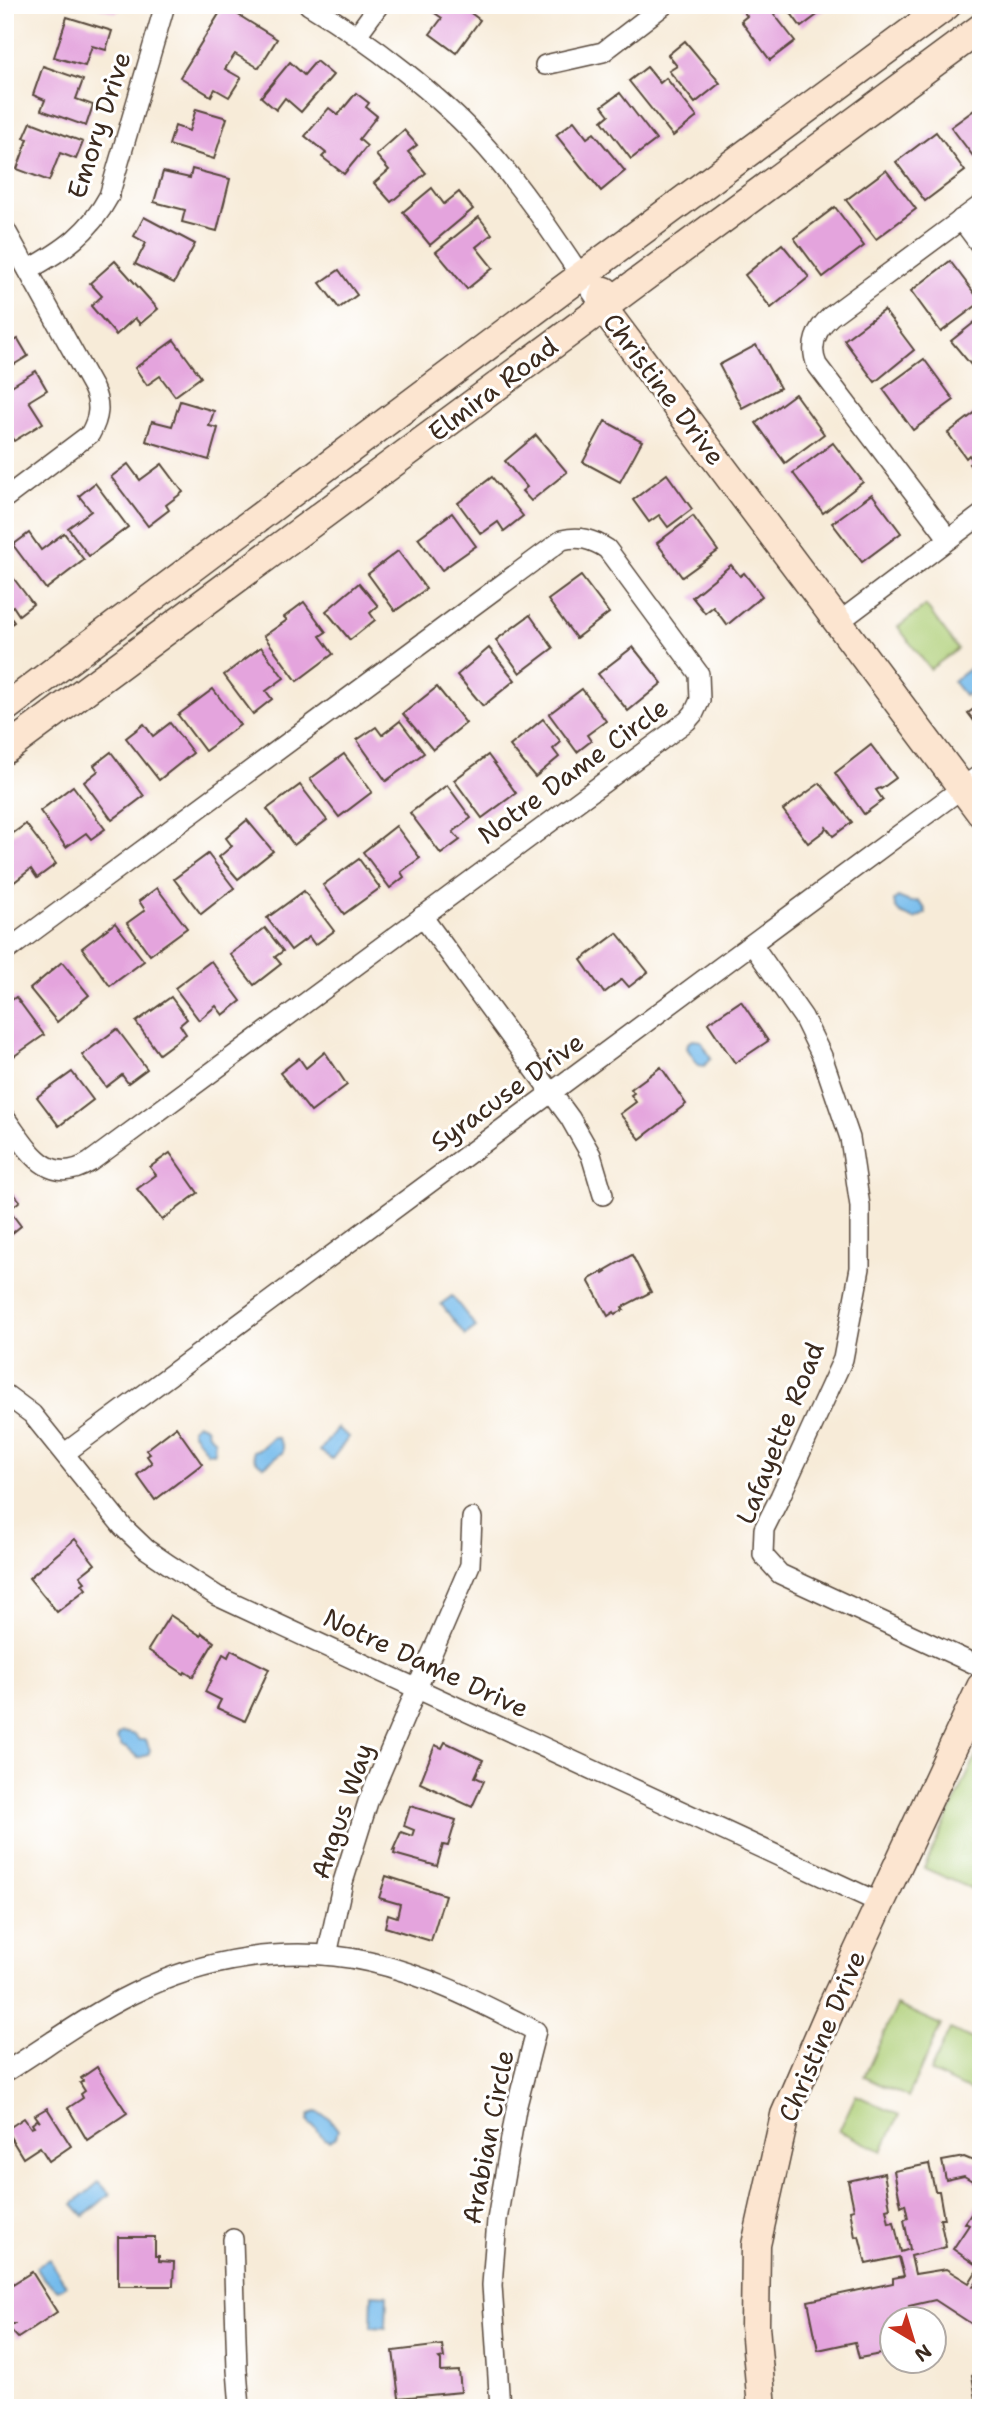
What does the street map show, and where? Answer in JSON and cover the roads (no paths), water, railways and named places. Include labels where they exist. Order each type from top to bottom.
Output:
[{"type":"main road","name":"Elmira Road","points":[[5,708],[947,5]]},
{"type":"main road","name":"Elmira Road","points":[[5,750],[981,28]]},
{"type":"main road","points":[[602,307],[602,298],[614,274],[699,208],[761,143]]},
{"type":"main road","points":[[419,445],[467,387],[577,303],[582,295],[582,277]]},
{"type":"main road","name":"Christine Drive","points":[[602,307],[839,622],[972,781],[981,813]]},
{"type":"main road","name":"Christine Drive","points":[[762,2408],[755,2326],[756,2245],[785,2115],[981,1687]]},
{"type":"street","name":"Emory Drive","points":[[28,271],[57,255],[87,229],[108,196],[164,5]]},
{"type":"street","name":"Christine Drive","points":[[309,5],[356,35],[450,110],[473,133],[524,193],[602,307]]},
{"type":"street","points":[[356,35],[379,5]]},
{"type":"street","points":[[545,65],[603,52],[664,5]]},
{"type":"street","points":[[949,539],[820,369],[813,349],[815,337],[824,322],[981,205]]},
{"type":"street","points":[[961,219],[981,246]]},
{"type":"street","points":[[5,229],[93,388],[99,405],[96,424],[81,444],[5,499]]},
{"type":"street","points":[[839,622],[981,516]]},
{"type":"street","name":"Notre Dame Circle","points":[[5,952],[551,547],[570,538],[588,539],[598,543],[613,556],[696,668],[701,687],[697,707],[687,721],[79,1168],[56,1170],[41,1163],[32,1156],[5,1118]]},
{"type":"street","name":"Syracuse Drive","points":[[65,1453],[972,781]]},
{"type":"street","points":[[422,916],[570,1118],[591,1155],[603,1195]]},
{"type":"street","name":"Lafayette Road","points":[[752,944],[803,1017],[822,1056],[850,1139],[860,1206],[860,1268],[843,1359],[764,1529],[763,1555],[780,1574],[981,1667]]},
{"type":"street","name":"Notre Dame Drive","points":[[5,1394],[32,1414],[123,1527],[146,1549],[217,1596],[880,1903]]},
{"type":"street","name":"Angus Way","points":[[327,1955],[344,1882],[368,1802],[470,1565],[472,1518]]},
{"type":"street","name":"Arabian Circle","points":[[5,2073],[132,1994],[177,1974],[252,1956],[327,1955],[370,1962],[415,1975],[536,2031],[516,2109],[497,2220],[492,2285],[500,2408]]},
{"type":"street","points":[[233,2239],[240,2408]]},
{"type":"water","points":[[981,660],[981,683],[965,696],[953,681]]},
{"type":"water","points":[[898,897],[910,902],[918,901],[926,913],[915,919],[900,913],[894,904]]},
{"type":"water","points":[[693,1040],[701,1041],[711,1058],[704,1066],[698,1065],[687,1048],[688,1043]]},
{"type":"water","points":[[452,1296],[476,1327],[465,1335],[441,1304]]},
{"type":"water","points":[[197,1423],[206,1427],[208,1434],[215,1440],[214,1453],[207,1452],[193,1433],[192,1428]]},
{"type":"water","points":[[337,1428],[349,1437],[332,1459],[320,1451]]},
{"type":"water","points":[[273,1437],[278,1438],[283,1452],[264,1466],[256,1460],[253,1451],[260,1449]]},
{"type":"water","points":[[123,1732],[135,1735],[139,1740],[146,1740],[150,1750],[148,1755],[138,1758],[122,1747],[117,1739]]},
{"type":"water","points":[[316,2112],[329,2118],[338,2130],[336,2137],[330,2141],[324,2139],[316,2128],[310,2125],[310,2114]]},
{"type":"water","points":[[99,2182],[110,2194],[84,2216],[73,2204]]},
{"type":"water","points":[[49,2259],[66,2285],[58,2290],[43,2278],[36,2267]]},
{"type":"water","points":[[372,2294],[387,2295],[386,2328],[371,2327]]}]
